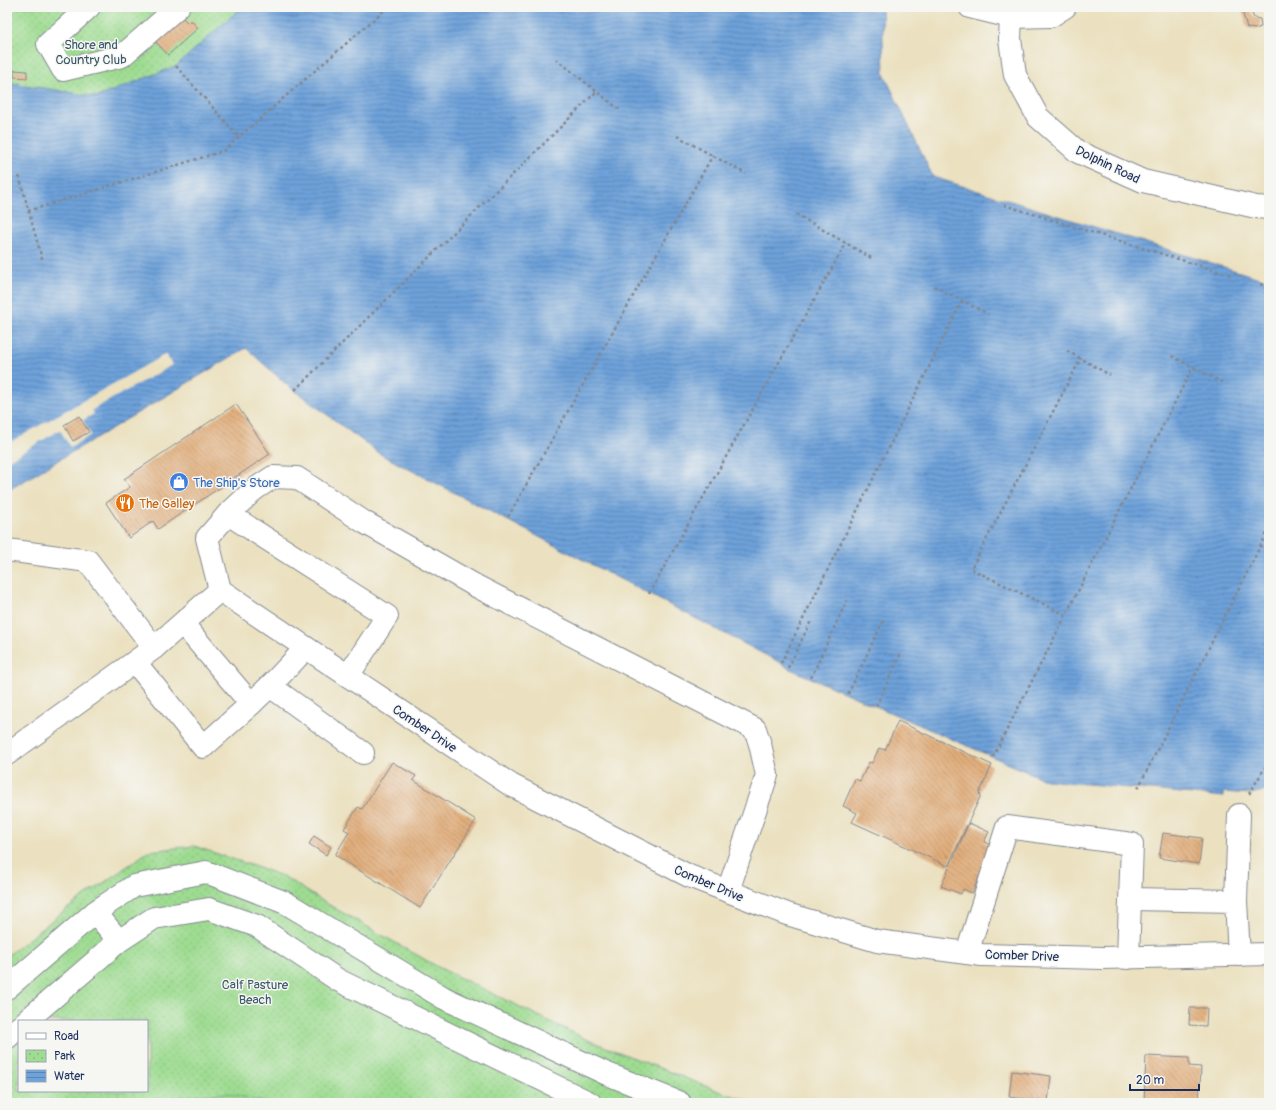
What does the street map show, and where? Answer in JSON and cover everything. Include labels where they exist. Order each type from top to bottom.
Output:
[{"type":"street","points":[[89,7],[48,44],[63,70],[122,56],[178,7]]},
{"type":"street","points":[[970,7],[1011,17],[1050,16],[1065,7]]},
{"type":"street","name":"Dolphin Road","points":[[1011,17],[1010,39],[1015,75],[1038,118],[1078,152],[1143,181],[1256,207],[1269,208]]},
{"type":"street","points":[[7,754],[154,648],[220,590],[207,538],[228,514],[255,489],[273,477],[297,478],[364,522],[476,586],[755,729],[767,775],[728,891]]},
{"type":"street","points":[[228,514],[387,616],[348,676]]},
{"type":"street","points":[[7,550],[88,561],[154,648]]},
{"type":"street","name":"Comber Drive","points":[[220,590],[511,785],[689,876],[787,914],[877,941],[982,955],[1128,958],[1269,954]]},
{"type":"street","points":[[183,624],[251,704]]},
{"type":"street","points":[[134,662],[203,747],[270,686],[306,648]]},
{"type":"street","points":[[270,686],[364,753]]},
{"type":"street","points":[[1239,815],[1236,901],[1239,955]]},
{"type":"street","points":[[967,952],[1008,827],[1132,844],[1128,958]]},
{"type":"street","points":[[7,988],[95,912],[134,886],[206,872],[286,903],[444,998],[605,1074],[680,1103]]},
{"type":"street","points":[[1131,899],[1236,901]]},
{"type":"street","points":[[27,1020],[119,941],[154,918],[210,908],[257,926],[338,980],[590,1103]]},
{"type":"street","points":[[95,912],[119,941]]},
{"type":"street","points":[[7,1038],[18,1029]]},
{"type":"street","points":[[594,1103],[605,1074]]},
{"type":"path","points":[[28,211],[223,150],[388,7]]},
{"type":"path","points":[[556,59],[620,110]]},
{"type":"path","points":[[176,66],[238,136]]},
{"type":"path","points":[[295,390],[597,91]]},
{"type":"path","points":[[677,136],[746,174]]},
{"type":"path","points":[[508,517],[713,156]]},
{"type":"path","points":[[19,176],[42,259]]},
{"type":"path","points":[[1004,205],[1233,276]]},
{"type":"path","points":[[796,214],[873,259]]},
{"type":"path","points":[[649,594],[846,243]]},
{"type":"path","points":[[1260,284],[1269,287]]},
{"type":"path","points":[[934,286],[988,314]]},
{"type":"path","points":[[781,663],[962,300]]},
{"type":"path","points":[[1067,351],[1110,375]]},
{"type":"path","points":[[1172,356],[1225,384]]},
{"type":"path","points":[[1066,616],[971,569],[1081,358]]},
{"type":"path","points":[[994,757],[1193,367]]},
{"type":"path","points":[[1138,788],[1269,529]]},
{"type":"path","points":[[811,678],[847,600]]},
{"type":"path","points":[[848,694],[884,618]]},
{"type":"path","points":[[788,668],[811,621]]},
{"type":"path","points":[[876,706],[901,653]]},
{"type":"path","points":[[1249,794],[1269,761]]},
{"type":"green space","name":"Shore and Country Club","points":[[7,7],[242,7],[176,66],[97,97],[7,82]]},
{"type":"green space","name":"Calf Pasture Beach","points":[[194,846],[283,876],[324,902],[438,967],[588,1040],[721,1092],[756,1103],[7,1103],[7,956],[64,911],[149,851]]},
{"type":"green space","points":[[227,1093],[268,1103],[129,1103],[135,1101]]},
{"type":"water","points":[[242,7],[882,7],[884,74],[933,177],[1269,281],[1269,790],[1249,794],[1224,792],[1224,797],[1046,780],[788,668],[380,454],[286,384],[246,348],[7,491],[7,82],[97,97],[176,66]]},
{"type":"pier","points":[[166,354],[172,365],[92,410],[94,414],[83,420],[91,435],[70,447],[60,430],[7,461],[7,444]]},
{"type":"building","points":[[1241,7],[1254,7],[1254,10],[1251,11],[1254,18],[1260,19],[1261,27],[1255,29],[1247,28]]},
{"type":"building","points":[[181,16],[188,23],[191,20],[198,28],[168,55],[155,41]]},
{"type":"building","points":[[14,70],[27,71],[27,78],[14,77]]},
{"type":"building","points":[[236,404],[270,454],[158,529],[153,521],[129,538],[106,503],[130,487],[124,479]]},
{"type":"building","points":[[79,416],[89,432],[73,441],[64,425]]},
{"type":"building","points":[[898,721],[992,765],[979,794],[981,795],[948,866],[852,822],[857,813],[843,806],[855,779],[860,781],[869,762],[872,763],[879,748],[885,750]]},
{"type":"building","points":[[392,762],[416,776],[413,780],[476,820],[420,908],[335,855],[349,832],[344,829],[358,807],[362,809]]},
{"type":"building","points":[[969,823],[989,832],[984,842],[993,846],[972,893],[963,889],[961,894],[941,886]]},
{"type":"building","points":[[1163,833],[1202,838],[1199,864],[1159,858]]},
{"type":"building","points":[[314,836],[331,847],[326,855],[309,844]]},
{"type":"building","points":[[1190,1008],[1207,1008],[1206,1026],[1189,1025]]},
{"type":"building","points":[[1146,1056],[1189,1058],[1189,1066],[1201,1067],[1199,1103],[1144,1103]]},
{"type":"building","points":[[1012,1071],[1051,1076],[1048,1102],[1009,1097]]},
{"type":"place","name":"The Ship's Store","points":[[179,482]]},
{"type":"place","name":"The Galley","points":[[125,503]]}]
